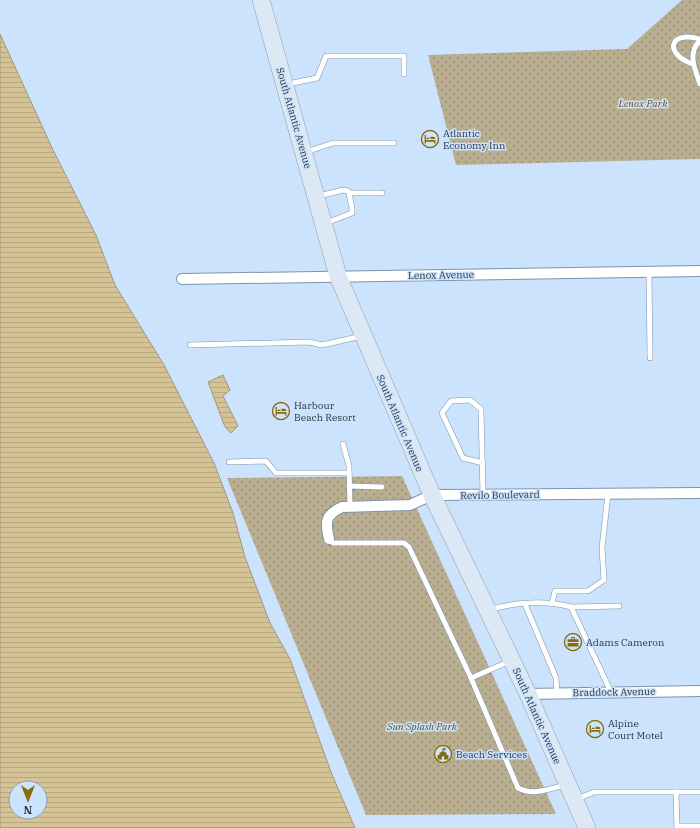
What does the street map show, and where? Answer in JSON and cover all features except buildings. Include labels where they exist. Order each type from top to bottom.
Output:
[{"type":"main road","name":"South Atlantic Avenue","points":[[261,0],[338,276],[432,496],[528,694],[587,828]]},
{"type":"street","name":"Lenox Avenue","points":[[182,279],[700,271]]},
{"type":"street","name":"Revilo Boulevard","points":[[328,539],[326,526],[328,517],[334,511],[342,507],[350,506],[410,505],[432,496],[700,493]]},
{"type":"street","name":"Braddock Avenue","points":[[528,694],[700,691]]},
{"type":"lane","points":[[693,64],[681,58],[675,52],[673,44],[676,39],[683,36],[700,40]]},
{"type":"lane","points":[[700,40],[696,44],[692,55],[693,64],[700,84]]},
{"type":"lane","points":[[284,84],[317,78],[326,56],[404,56],[404,74]]},
{"type":"lane","points":[[303,153],[333,143],[394,143]]},
{"type":"lane","points":[[316,197],[343,190],[348,191],[349,193],[382,193]]},
{"type":"lane","points":[[323,224],[352,213],[349,193]]},
{"type":"lane","points":[[649,272],[650,358]]},
{"type":"lane","points":[[190,345],[309,342],[322,345],[363,336]]},
{"type":"lane","points":[[483,463],[464,458],[442,413],[451,401],[470,400],[481,409],[483,463],[484,495]]},
{"type":"lane","points":[[343,444],[349,472],[350,506]]},
{"type":"lane","points":[[229,462],[266,461],[276,473],[349,472]]},
{"type":"lane","points":[[349,486],[382,487]]},
{"type":"lane","points":[[552,603],[555,591],[588,591],[604,580],[602,548],[608,494]]},
{"type":"lane","points":[[328,539],[333,543],[396,542],[404,543],[409,547],[471,678],[518,788],[526,792],[700,792]]},
{"type":"lane","points":[[488,611],[503,606],[525,604],[552,603],[571,607],[619,606]]},
{"type":"lane","points":[[525,604],[556,678],[558,693]]},
{"type":"lane","points":[[571,607],[611,692]]},
{"type":"lane","points":[[471,678],[512,660]]},
{"type":"lane","points":[[676,792],[677,827],[700,826]]},
{"type":"green space","name":"Lenox Park","points":[[682,0],[700,0],[700,159],[456,165],[428,55],[627,49]]},
{"type":"green space","name":"Sun Splash Park","points":[[402,476],[556,814],[366,815],[227,478]]},
{"type":"shaded area","points":[[0,34],[53,150],[96,235],[115,285],[164,365],[214,463],[233,513],[245,557],[270,623],[290,659],[331,772],[355,828],[0,828]]},
{"type":"shaded area","points":[[223,375],[230,390],[223,396],[238,426],[231,433],[225,427],[208,382]]},
{"type":"place","name":"Atlantic Economy Inn","points":[[430,139]]},
{"type":"place","name":"Harbour Beach Resort","points":[[281,411]]},
{"type":"place","name":"Adams Cameron","points":[[573,642]]},
{"type":"place","name":"Alpine Court Motel","points":[[595,729]]},
{"type":"place","name":"Beach Services","points":[[443,754]]}]
